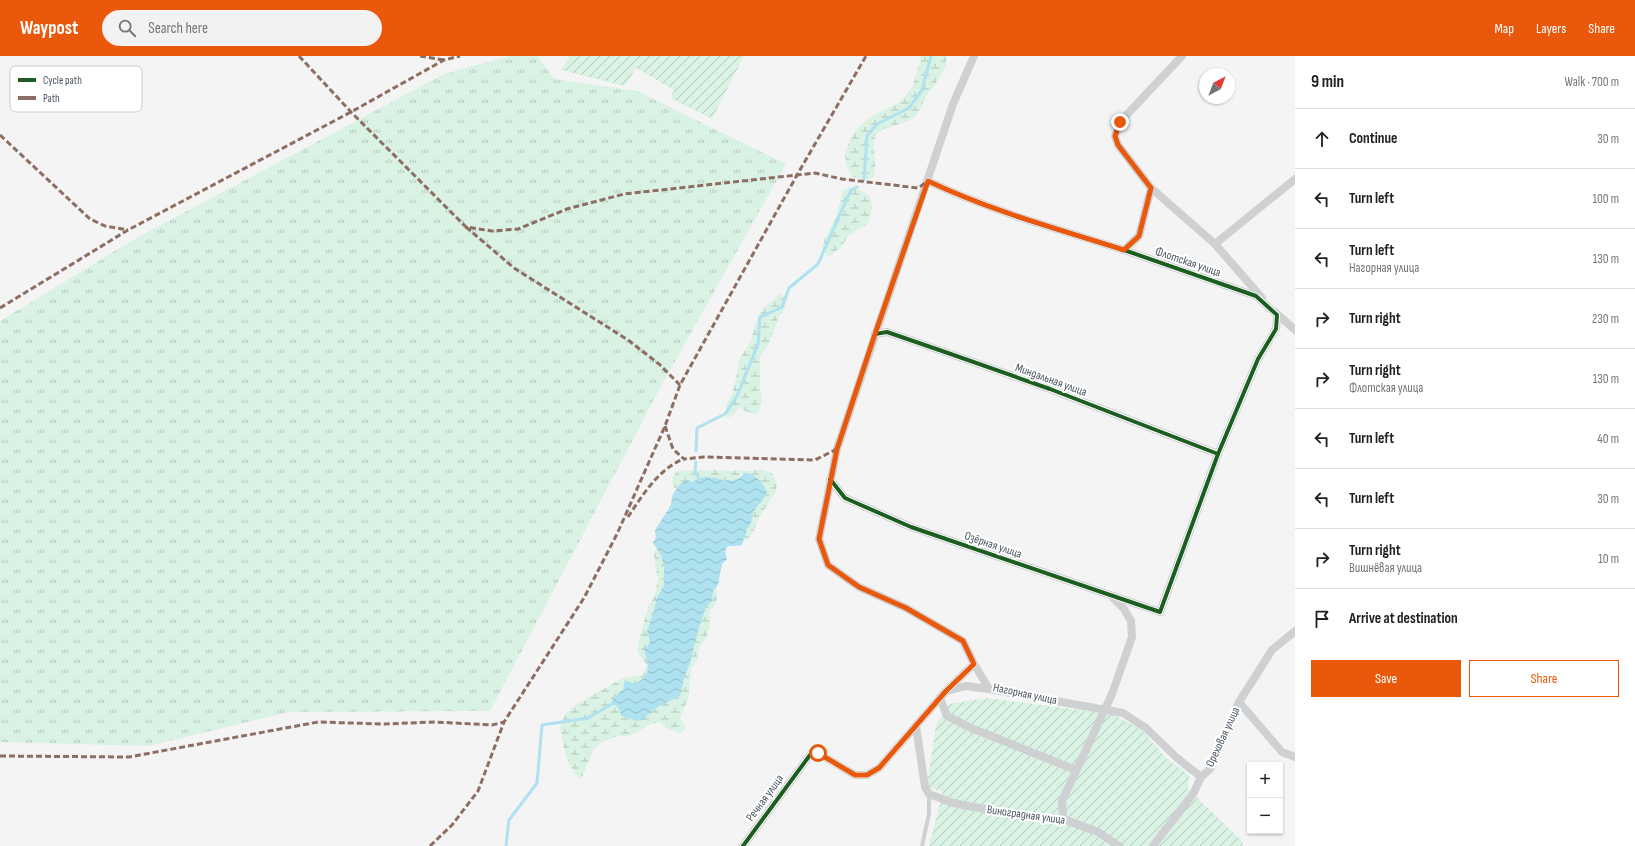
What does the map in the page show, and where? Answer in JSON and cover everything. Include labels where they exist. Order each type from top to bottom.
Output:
[{"type":"street","points":[[830,479],[837,449],[953,104],[974,56]]},
{"type":"street","points":[[1182,56],[1120,122],[1115,136],[1118,145],[1151,188],[1215,244],[1277,315],[1295,330]]},
{"type":"street","points":[[1215,244],[1295,179]]},
{"type":"street","name":"Флотская улица","points":[[928,181],[959,195],[1018,217],[1124,250],[1256,296],[1277,315]]},
{"type":"street","points":[[1124,250],[1139,236],[1151,188]]},
{"type":"street","points":[[1218,454],[1258,359],[1276,329],[1277,315]]},
{"type":"street","name":"Миндальная улица","points":[[875,334],[887,332],[945,352],[1050,389],[1218,454]]},
{"type":"street","name":"Озёрная улица","points":[[830,479],[845,498],[911,527],[1160,612],[1218,454]]},
{"type":"street","name":"Нагорная улица","points":[[830,479],[819,539],[828,565],[859,587],[906,608],[963,641],[974,664],[989,689],[1123,713],[1146,728],[1177,758],[1201,777]]},
{"type":"street","points":[[1063,819],[1062,801],[1112,694],[1132,636],[1131,621],[1128,615],[1111,596]]},
{"type":"street","name":"Ореховая улица","points":[[1153,846],[1193,794],[1201,777],[1210,769],[1239,702],[1272,650],[1295,631]]},
{"type":"street","points":[[929,794],[924,787],[916,726],[946,691],[974,664]]},
{"type":"street","points":[[946,691],[966,686],[989,689]]},
{"type":"street","points":[[940,698],[947,716],[971,728],[1076,770]]},
{"type":"street","points":[[1239,702],[1282,752],[1295,757]]},
{"type":"street","name":"Речная улица","points":[[743,846],[804,762],[810,756],[818,753],[855,775],[867,775],[879,768],[916,726]]},
{"type":"street","name":"Виноградная улица","points":[[929,794],[953,803],[1026,817],[1063,819],[1098,832],[1119,846]]},
{"type":"lane","points":[[922,846],[928,814],[929,794]]},
{"type":"green space","points":[[510,56],[538,56],[554,79],[637,91],[786,164],[660,388],[490,711],[289,712],[148,746],[0,742],[0,321],[133,240],[444,74]]},
{"type":"green space","points":[[570,56],[744,56],[712,119],[671,98],[674,90],[636,68],[625,86],[561,70]]},
{"type":"green space","points":[[921,56],[946,56],[946,66],[913,119],[882,130],[875,135],[874,177],[868,180],[852,177],[846,165],[845,156],[849,142],[856,130],[870,117],[900,102],[913,86]]},
{"type":"green space","points":[[853,187],[866,193],[871,200],[872,205],[868,224],[849,235],[841,247],[829,257],[822,249],[825,238],[836,218],[843,190]]},
{"type":"green space","points":[[780,294],[787,298],[785,308],[779,317],[769,343],[760,357],[760,386],[762,401],[758,414],[749,413],[739,407],[732,416],[727,418],[726,406],[733,391],[740,358],[751,341],[754,327],[762,309]]},
{"type":"green space","points":[[760,469],[772,473],[777,484],[776,492],[759,517],[748,540],[742,539],[750,475],[741,473],[736,482],[674,488],[672,478],[677,471],[751,471]]},
{"type":"green space","points":[[658,549],[665,556],[668,581],[659,602],[656,626],[650,631],[655,643],[650,652],[650,678],[643,692],[624,693],[621,702],[625,713],[637,715],[644,713],[644,708],[641,703],[647,698],[659,693],[666,687],[672,680],[679,667],[683,669],[689,664],[693,634],[710,599],[712,587],[717,589],[716,601],[710,611],[710,627],[706,639],[699,648],[697,660],[691,669],[689,696],[680,718],[686,728],[680,733],[666,728],[660,722],[647,725],[638,732],[628,736],[617,736],[602,742],[593,750],[581,780],[571,768],[567,758],[560,727],[565,715],[572,707],[621,679],[642,675],[647,665],[637,652],[648,608],[655,595],[658,578],[655,566],[654,551]]},
{"type":"green space","points":[[988,698],[1111,714],[1141,729],[1167,759],[1189,775],[1188,789],[1240,839],[1244,846],[929,846],[943,792],[927,786],[936,725],[949,704]]},
{"type":"water","points":[[744,473],[754,476],[763,484],[767,491],[766,495],[753,512],[751,523],[747,529],[742,545],[728,546],[725,551],[727,559],[722,564],[718,585],[713,591],[712,601],[706,607],[699,627],[680,696],[659,706],[642,720],[636,721],[621,715],[616,705],[610,705],[615,696],[623,690],[625,680],[634,684],[644,678],[648,670],[644,649],[650,642],[647,631],[657,597],[664,586],[664,566],[661,555],[653,543],[656,537],[655,530],[671,505],[672,496],[679,485],[687,480],[693,482],[699,478],[706,477],[733,480],[739,478]]},
{"type":"waterway","points":[[864,180],[867,136],[877,124],[909,108],[922,90],[931,56]]},
{"type":"waterway","points":[[696,451],[697,428],[725,414],[737,396],[758,344],[760,317],[782,307],[789,288],[818,264],[851,190],[857,187]]},
{"type":"waterway","points":[[696,462],[695,471],[698,477]]},
{"type":"waterway","points":[[506,846],[509,820],[537,783],[542,725],[588,718],[610,705]]},
{"type":"marked path","points":[[299,56],[351,112],[466,227],[492,231],[518,229],[567,209],[624,194],[815,173],[842,179],[918,188],[928,181]]},
{"type":"marked path","points":[[420,56],[444,60]]},
{"type":"marked path","points":[[0,308],[128,230],[351,112],[444,60],[460,56]]},
{"type":"marked path","points":[[430,846],[452,825],[478,791],[504,722],[584,598],[617,534],[665,426],[680,385],[797,175],[866,56]]},
{"type":"marked path","points":[[0,135],[90,219],[105,226],[128,230]]},
{"type":"marked path","points":[[466,227],[514,268],[628,340],[659,364],[680,385]]},
{"type":"marked path","points":[[665,426],[673,449],[684,459],[704,457],[815,460],[837,449]]},
{"type":"marked path","points":[[628,517],[645,492],[659,476],[675,463],[684,459]]},
{"type":"marked path","points":[[0,756],[129,757],[318,722],[384,724],[435,722],[492,725],[504,722]]},
{"type":"cycle path","points":[[830,479],[845,498],[911,527],[1160,612],[1218,454],[1258,359],[1276,329],[1277,315],[1256,296],[1124,250],[1018,217],[959,195],[928,181]]},
{"type":"cycle path","points":[[875,334],[887,332],[945,352],[1050,389],[1218,454]]},
{"type":"cycle path","points":[[743,846],[810,755],[818,753],[855,775],[867,775],[879,768],[946,691],[974,664]]},
{"type":"route","points":[[818,753],[855,775],[867,775],[879,768],[946,691],[974,664],[963,641],[906,608],[859,587],[828,565],[819,539],[837,449],[928,181],[959,195],[1018,217],[1124,250],[1139,236],[1151,188],[1118,145],[1115,136],[1120,122]]}]
